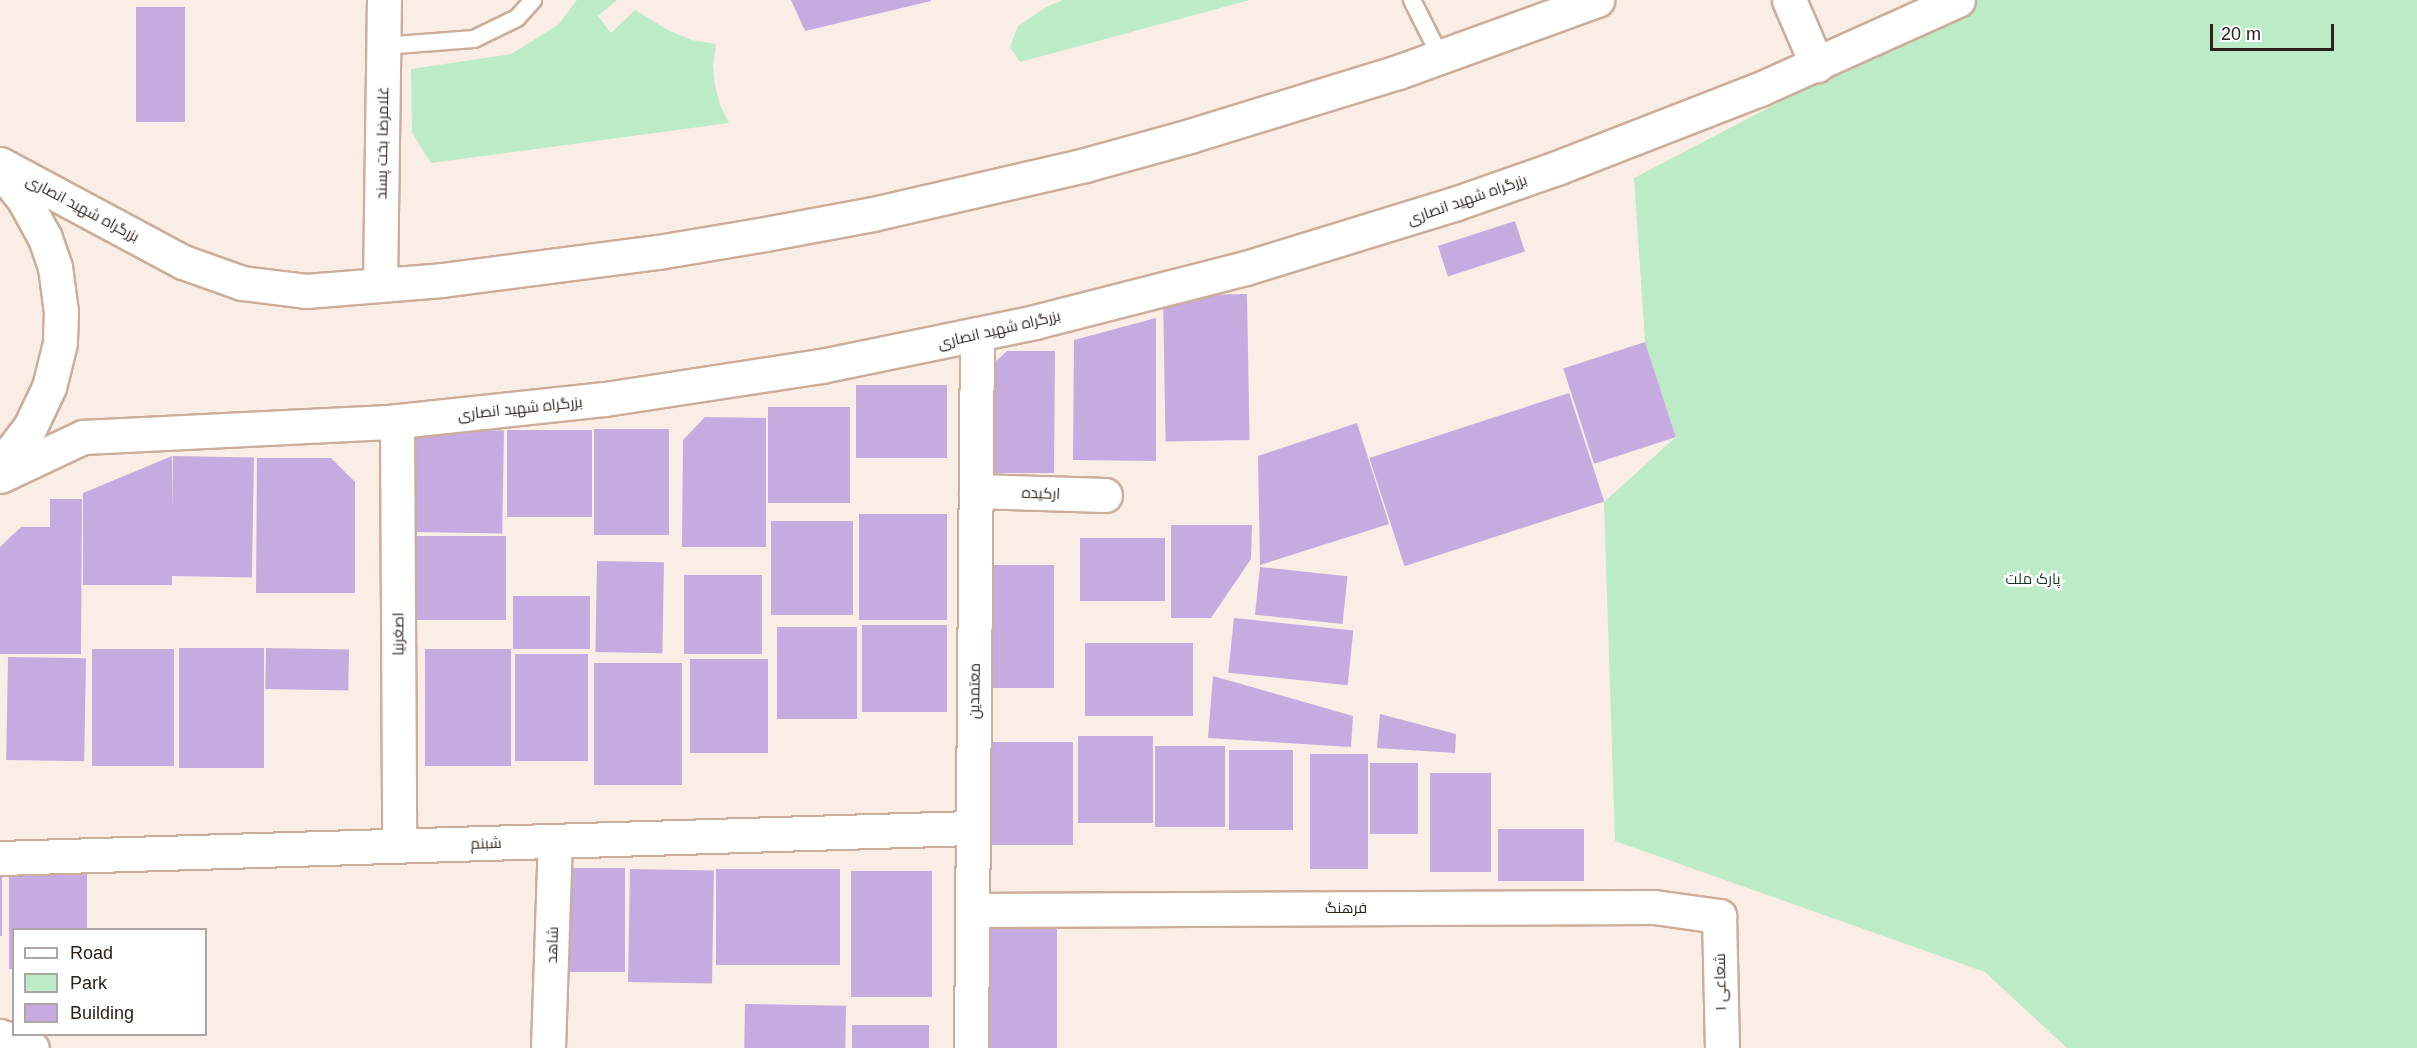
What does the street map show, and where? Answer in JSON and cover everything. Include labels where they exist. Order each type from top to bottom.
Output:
[{"type":"main road","name":"غلامرضا بخت پسند","points":[[380,285],[384,0]]},
{"type":"main road","name":"بزرگراه شهید انصاری","points":[[0,164],[183,262],[224,278],[259,287],[298,291],[380,285],[550,267],[658,252],[873,213],[1085,165],[1190,136],[1441,58],[1597,0]]},
{"type":"main road","points":[[1790,0],[1817,64]]},
{"type":"main road","name":"بزرگراه شهید انصاری","points":[[0,476],[83,437],[397,421],[595,400],[821,366],[1045,320],[1246,268],[1454,204],[1659,130],[1817,64],[1958,0]]},
{"type":"main road","points":[[0,170],[23,198],[45,238],[57,282],[61,327],[54,372],[44,400],[22,440],[0,466]]},
{"type":"main road","name":"معتمدین","points":[[971,1048],[977,334]]},
{"type":"main road","name":"اصغرنیا","points":[[397,421],[399,846]]},
{"type":"main road","name":"ارکیده","points":[[976,491],[1105,495]]},
{"type":"main road","name":"شبنم","points":[[0,858],[973,828]]},
{"type":"main road","name":"شاهد","points":[[548,1048],[555,841]]},
{"type":"main road","name":"فرهنگ","points":[[972,909],[1654,907],[1719,916]]},
{"type":"main road","name":"شعاعی ۱","points":[[1719,916],[1722,1048]]},
{"type":"main road","points":[[0,1036],[32,1048]]},
{"type":"lane","points":[[383,46],[474,39],[517,18],[534,0]]},
{"type":"lane","points":[[1412,0],[1441,58]]},
{"type":"green space","points":[[577,0],[617,0],[598,16],[611,33],[635,10],[670,31],[692,40],[716,44],[713,65],[715,86],[720,105],[729,123],[431,163],[412,133],[411,69],[511,54],[558,25]]},
{"type":"green space","points":[[1063,0],[1250,0],[1020,62],[1010,47],[1018,26],[1046,7]]},
{"type":"green space","name":"پارک ملت","points":[[1975,0],[2417,0],[2417,1048],[2067,1048],[1985,972],[1615,841],[1604,502],[1676,437],[1645,342],[1634,178]]},
{"type":"building","points":[[791,0],[931,0],[931,1],[805,31]]},
{"type":"building","points":[[136,7],[185,7],[185,122],[136,122]]},
{"type":"building","points":[[1515,221],[1525,251],[1448,276],[1438,246]]},
{"type":"building","points":[[1247,294],[1250,440],[1166,441],[1163,295]]},
{"type":"building","points":[[1156,318],[1156,461],[1073,460],[1074,340]]},
{"type":"building","points":[[1645,342],[1676,437],[1594,464],[1563,369]]},
{"type":"building","points":[[1007,351],[1055,351],[1054,473],[985,473],[985,371]]},
{"type":"building","points":[[856,385],[947,385],[947,458],[856,458]]},
{"type":"building","points":[[1569,393],[1604,501],[1405,566],[1369,458]]},
{"type":"building","points":[[768,407],[850,407],[850,503],[768,503]]},
{"type":"building","points":[[705,417],[766,418],[766,547],[682,547],[683,440]]},
{"type":"building","points":[[1357,423],[1389,524],[1260,565],[1258,456]]},
{"type":"building","points":[[416,429],[504,431],[502,534],[414,532]]},
{"type":"building","points":[[594,429],[669,429],[669,535],[594,535]]},
{"type":"building","points":[[507,430],[592,430],[592,517],[507,517]]},
{"type":"building","points":[[172,456],[172,585],[83,585],[83,493]]},
{"type":"building","points":[[173,456],[254,457],[252,577],[171,576]]},
{"type":"building","points":[[257,458],[331,458],[355,482],[355,593],[256,593]]},
{"type":"building","points":[[50,499],[82,499],[81,654],[0,654],[0,547],[21,527],[50,527]]},
{"type":"building","points":[[859,514],[947,514],[947,620],[859,620]]},
{"type":"building","points":[[771,521],[853,521],[853,615],[771,615]]},
{"type":"building","points":[[1171,525],[1252,525],[1251,559],[1211,618],[1171,618]]},
{"type":"building","points":[[416,536],[506,536],[506,620],[416,620]]},
{"type":"building","points":[[1080,538],[1165,538],[1165,601],[1080,601]]},
{"type":"building","points":[[597,561],[664,562],[662,653],[595,652]]},
{"type":"building","points":[[990,565],[1054,565],[1054,688],[990,688]]},
{"type":"building","points":[[1260,567],[1348,576],[1343,624],[1255,615]]},
{"type":"building","points":[[684,575],[762,575],[762,654],[684,654]]},
{"type":"building","points":[[513,596],[590,596],[590,649],[513,649]]},
{"type":"building","points":[[1234,618],[1353,631],[1348,685],[1228,673]]},
{"type":"building","points":[[862,625],[947,625],[947,712],[862,712]]},
{"type":"building","points":[[777,627],[857,627],[857,719],[777,719]]},
{"type":"building","points":[[1085,643],[1193,643],[1193,716],[1085,716]]},
{"type":"building","points":[[179,648],[264,648],[264,768],[179,768]]},
{"type":"building","points":[[266,648],[349,649],[348,690],[265,689]]},
{"type":"building","points":[[92,649],[174,649],[174,766],[92,766]]},
{"type":"building","points":[[425,649],[511,649],[511,766],[425,766]]},
{"type":"building","points":[[515,654],[588,654],[588,761],[515,761]]},
{"type":"building","points":[[8,657],[86,658],[84,761],[6,760]]},
{"type":"building","points":[[690,659],[768,659],[768,753],[690,753]]},
{"type":"building","points":[[594,663],[682,663],[682,785],[594,785]]},
{"type":"building","points":[[1213,676],[1353,716],[1351,747],[1208,738]]},
{"type":"building","points":[[1380,714],[1456,734],[1455,753],[1377,748]]},
{"type":"building","points":[[1078,736],[1153,736],[1153,823],[1078,823]]},
{"type":"building","points":[[992,742],[1073,742],[1073,845],[992,845]]},
{"type":"building","points":[[1155,746],[1225,746],[1225,827],[1155,827]]},
{"type":"building","points":[[1229,750],[1293,750],[1293,830],[1229,830]]},
{"type":"building","points":[[1310,754],[1368,754],[1368,869],[1310,869]]},
{"type":"building","points":[[1370,763],[1418,763],[1418,834],[1370,834]]},
{"type":"building","points":[[1430,773],[1491,773],[1491,872],[1430,872]]},
{"type":"building","points":[[1498,829],[1584,829],[1584,881],[1498,881]]},
{"type":"building","points":[[9,867],[87,867],[87,928],[12,928],[12,969],[9,969]]},
{"type":"building","points":[[561,868],[625,868],[625,972],[561,972]]},
{"type":"building","points":[[630,869],[714,870],[712,983],[628,982]]},
{"type":"building","points":[[716,869],[840,869],[840,965],[716,965]]},
{"type":"building","points":[[0,871],[2,871],[2,936],[0,936]]},
{"type":"building","points":[[851,871],[932,871],[932,997],[851,997]]},
{"type":"building","points":[[987,927],[1057,927],[1057,1048],[987,1048]]},
{"type":"building","points":[[745,1004],[846,1006],[845,1048],[744,1048]]},
{"type":"building","points":[[852,1025],[929,1025],[929,1048],[852,1048]]}]
